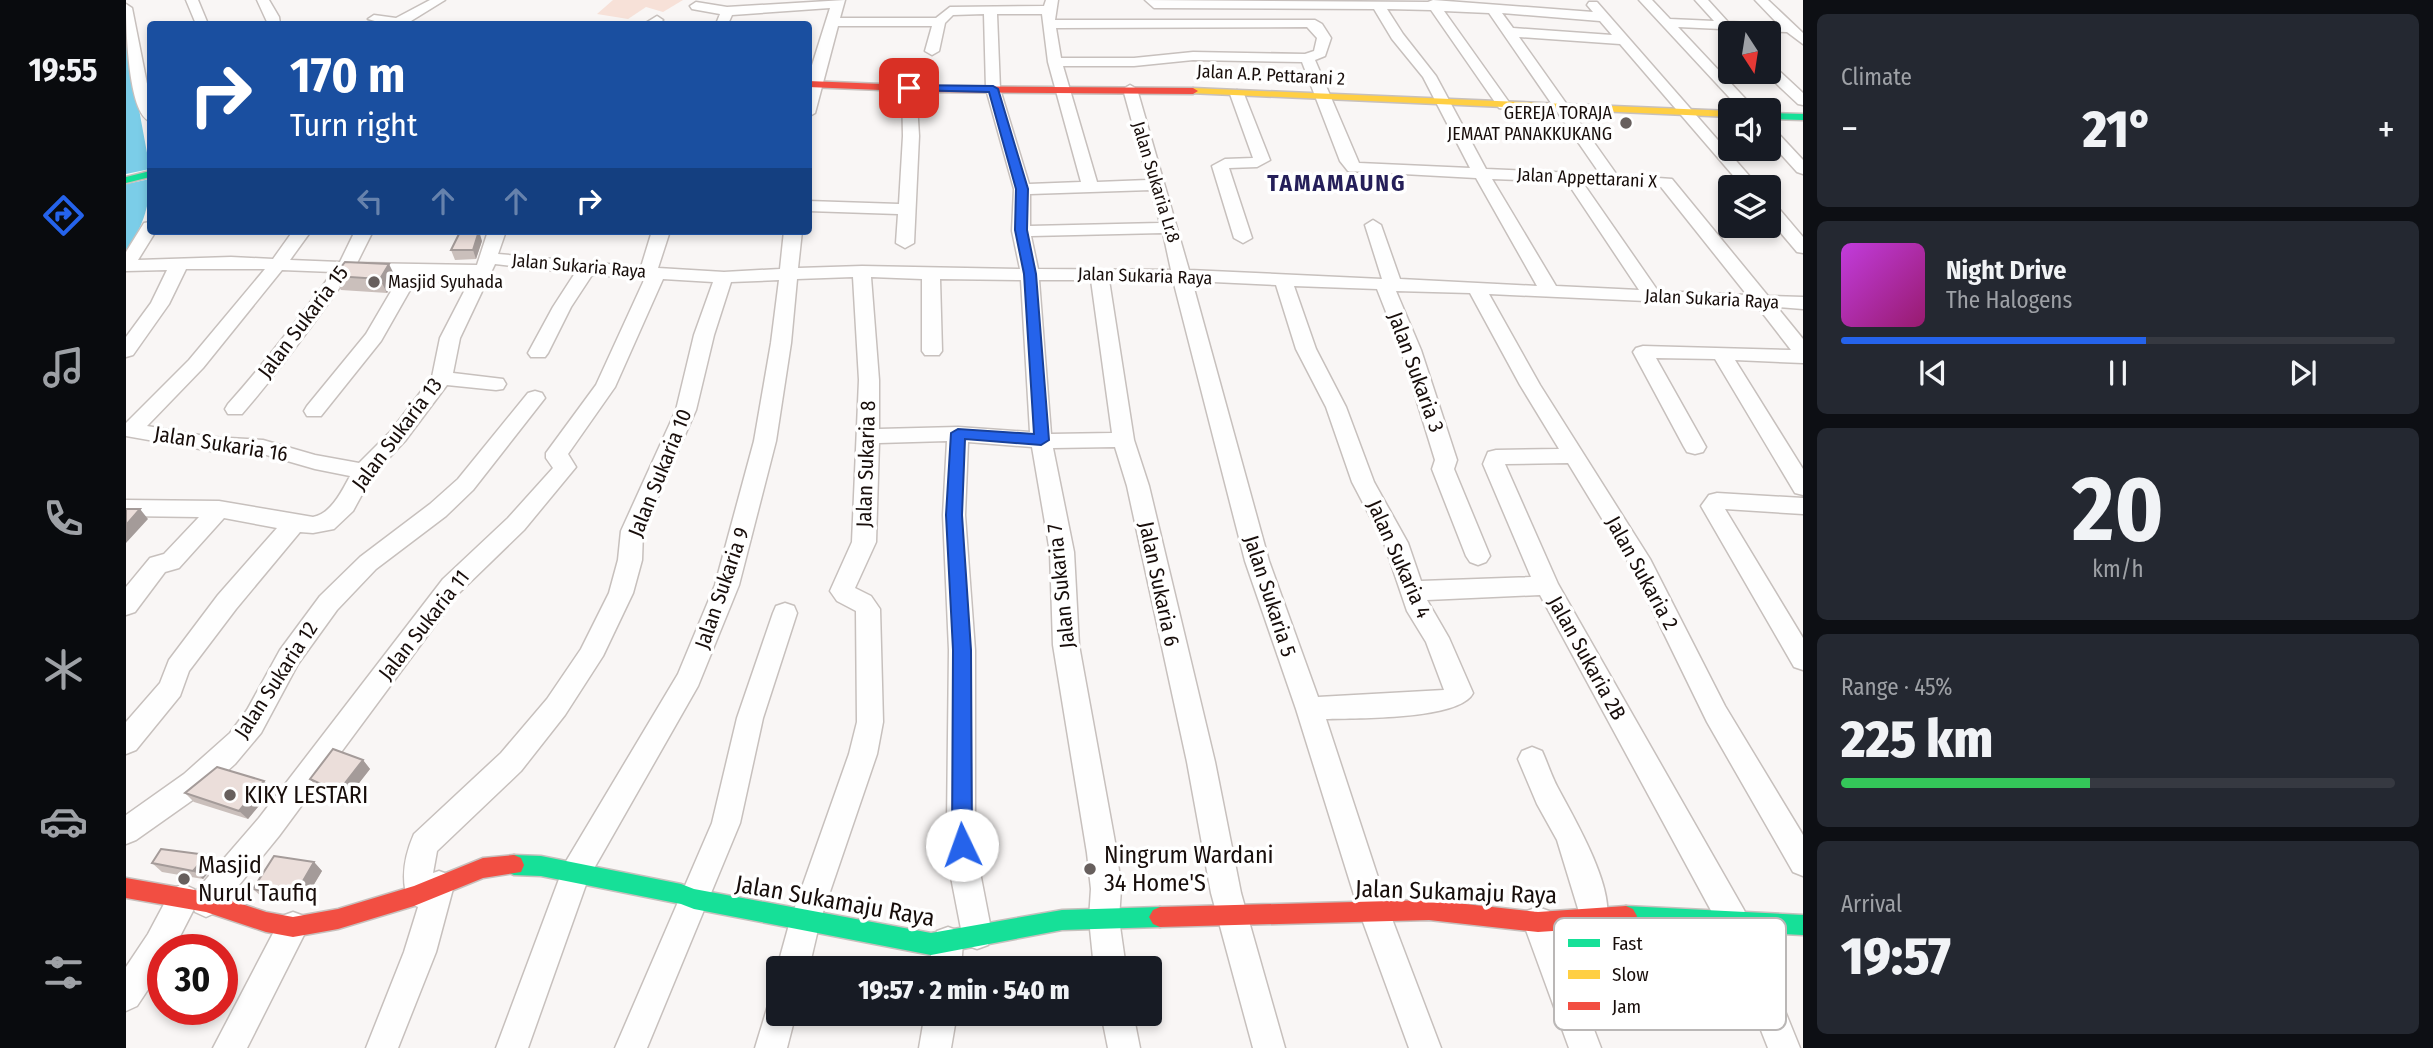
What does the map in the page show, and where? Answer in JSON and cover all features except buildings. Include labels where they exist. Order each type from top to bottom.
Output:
[{"type":"street","points":[[263,0],[274,21]]},
{"type":"street","points":[[405,21],[439,0]]},
{"type":"street","points":[[1151,0],[1154,4],[1491,7],[1601,17]]},
{"type":"street","points":[[1588,0],[1620,40],[1740,175]]},
{"type":"street","points":[[1645,0],[1737,98]]},
{"type":"street","points":[[1701,0],[1721,21]]},
{"type":"street","points":[[1761,0],[1803,40]]},
{"type":"street","points":[[193,2],[201,21]]},
{"type":"street","points":[[696,6],[727,10],[771,9],[838,2],[834,22],[812,81]]},
{"type":"street","points":[[1378,4],[1397,36],[1425,71],[1549,290]]},
{"type":"street","points":[[1433,5],[1504,106]]},
{"type":"street","points":[[1491,7],[1611,178]]},
{"type":"street","points":[[767,21],[771,9]]},
{"type":"street","points":[[723,21],[727,10]]},
{"type":"street","name":"Jalan Sukaria 7","points":[[990,11],[993,89],[1022,189],[1021,230],[1030,274],[1041,440],[1062,552],[1065,634],[1076,688],[1077,721],[1102,853],[1106,889],[1104,919],[1109,956]]},
{"type":"street","points":[[1050,11],[1055,62],[1061,89],[1090,187]]},
{"type":"street","points":[[932,51],[939,22],[950,12],[1050,11],[1120,26],[1306,23],[1317,27],[1324,38],[1320,54],[1307,58],[1193,56],[1134,62],[1055,62]]},
{"type":"street","points":[[127,15],[147,109]]},
{"type":"street","points":[[374,19],[384,21]]},
{"type":"street","points":[[834,22],[939,22]]},
{"type":"street","points":[[1665,23],[1718,28]]},
{"type":"street","points":[[1782,29],[1790,29]]},
{"type":"street","points":[[1509,32],[1620,40]]},
{"type":"street","points":[[813,37],[829,37]]},
{"type":"street","points":[[134,51],[147,47]]},
{"type":"street","points":[[1307,58],[1322,96]]},
{"type":"street","points":[[1782,81],[1803,101]]},
{"type":"street","name":"Jalan A.P. Pettarani 2","points":[[812,84],[909,88],[1130,89],[1718,113]]},
{"type":"street","points":[[905,243],[911,136],[909,88]]},
{"type":"street","name":"Jalan Sukaria Lr.8","points":[[1130,89],[1140,136],[1170,228],[1181,275]]},
{"type":"street","points":[[1237,94],[1262,160],[1255,163],[1226,163],[1220,166],[1243,238]]},
{"type":"street","name":"Jalan Appettarani X","points":[[1322,96],[1351,166],[1657,180],[1668,183],[1803,355]]},
{"type":"street","points":[[1781,116],[1803,117]]},
{"type":"street","points":[[1781,145],[1803,169]]},
{"type":"street","points":[[126,180],[147,175]]},
{"type":"street","points":[[1571,177],[1652,296]]},
{"type":"street","points":[[1022,189],[1156,185]]},
{"type":"street","points":[[812,206],[905,209]]},
{"type":"street","points":[[1781,222],[1803,247]]},
{"type":"street","name":"Jalan Sukaria 3","points":[[1373,225],[1388,286],[1446,460],[1443,469],[1478,556]]},
{"type":"street","points":[[1021,230],[1170,228]]},
{"type":"street","points":[[126,266],[147,232]]},
{"type":"street","points":[[277,263],[299,235]]},
{"type":"street","name":"Jalan Sukaria 15","points":[[235,409],[268,372],[346,267],[362,235]]},
{"type":"street","name":"Jalan Sukaria 13","points":[[126,508],[219,509],[294,523],[326,523],[345,505],[364,471],[398,436],[442,378],[450,338],[486,264],[496,235]]},
{"type":"street","points":[[652,273],[661,235]]},
{"type":"street","name":"Jalan Sukaria 9","points":[[512,1048],[575,873],[689,678],[727,585],[765,441],[793,235]]},
{"type":"street","name":"Jalan Sukaria Raya","points":[[126,266],[277,263],[412,271],[486,264],[724,278],[862,271],[931,274],[1181,275],[1803,303]]},
{"type":"street","name":"Jalan Sukaria 16","points":[[277,263],[196,364],[131,430],[211,444],[263,447],[315,462],[364,471]]},
{"type":"street","points":[[126,351],[160,304],[179,264]]},
{"type":"street","points":[[538,353],[562,307],[587,269]]},
{"type":"street","points":[[313,411],[374,337],[412,271]]},
{"type":"street","name":"Jalan Sukaria 8","points":[[805,921],[863,754],[870,722],[868,609],[862,601],[846,595],[842,590],[864,542],[867,493],[864,477],[869,436],[868,353],[862,271]]},
{"type":"street","name":"Jalan Sukaria 11","points":[[194,900],[268,827],[451,586],[510,531],[561,473],[565,467],[564,462],[556,458],[557,453],[605,387],[652,273]]},
{"type":"street","points":[[931,274],[932,351]]},
{"type":"street","name":"Jalan Sukaria 6","points":[[1099,274],[1123,440],[1138,486],[1201,762],[1229,904],[1269,1048]]},
{"type":"street","name":"Jalan Sukaria 5","points":[[1181,275],[1257,561],[1309,709],[1374,911]]},
{"type":"street","name":"Jalan Sukaria 10","points":[[382,1048],[420,952],[430,889],[418,868],[424,844],[512,762],[556,707],[590,656],[621,593],[629,567],[632,531],[686,410],[704,335],[724,278]]},
{"type":"street","name":"Jalan Sukaria 4","points":[[1284,281],[1298,329],[1336,407],[1363,482],[1396,543],[1419,611],[1437,638],[1460,693],[1445,701],[1309,709]]},
{"type":"street","name":"Jalan Sukaria 2","points":[[1476,288],[1506,338],[1530,386],[1642,565],[1716,714],[1803,862]]},
{"type":"street","points":[[1695,447],[1643,354],[1646,351],[1803,355]]},
{"type":"street","points":[[1721,353],[1803,487]]},
{"type":"street","points":[[442,378],[496,384]]},
{"type":"street","name":"Jalan Sukaria 12","points":[[126,831],[207,771],[232,747],[252,724],[297,644],[337,594],[386,547],[438,510],[488,461],[536,398]]},
{"type":"street","points":[[869,436],[958,433],[1041,440],[1123,440]]},
{"type":"street","points":[[954,953],[964,867],[961,823],[962,650],[954,515],[958,433]]},
{"type":"street","name":"Jalan Sukaria 2B","points":[[1574,456],[1503,456],[1494,460],[1548,586],[1732,918]]},
{"type":"street","points":[[1803,506],[1717,501],[1712,506],[1803,660]]},
{"type":"street","points":[[126,605],[158,564],[171,562],[219,509]]},
{"type":"street","points":[[126,742],[170,688],[178,667],[227,602],[294,523]]},
{"type":"street","points":[[1411,591],[1548,586]]},
{"type":"street","points":[[631,1048],[726,823],[750,718],[785,613]]},
{"type":"street","points":[[1532,759],[1547,795],[1570,835],[1585,876],[1594,915]]},
{"type":"street","name":"Jalan Sukamaju Raya","points":[[126,888],[194,900],[266,922],[293,927],[338,919],[430,889],[483,868],[503,865],[541,866],[954,953],[1062,920],[1104,919],[1229,904],[1374,911],[1429,910],[1538,922],[1554,920]]},
{"type":"street","points":[[126,995],[159,945],[194,900]]},
{"type":"street","points":[[1374,911],[1425,1048]]},
{"type":"street","name":"Jalan Sukamaju Raya","points":[[1570,918],[1594,915],[1677,918]]},
{"type":"street","points":[[796,956],[805,921]]},
{"type":"street","points":[[1538,922],[1554,966]]},
{"type":"street","points":[[229,1048],[293,927]]},
{"type":"street","points":[[771,1048],[777,1026]]},
{"type":"street","points":[[935,1048],[938,1026]]},
{"type":"street","points":[[1120,1026],[1124,1048]]},
{"type":"street","points":[[1577,1030],[1584,1048]]},
{"type":"street","name":"Jalan Sukaria 2B","points":[[1777,1030],[1784,1048]]},
{"type":"shaded area","points":[[613,0],[683,0],[663,12],[646,7],[628,19],[597,14]]},
{"type":"water","points":[[126,39],[147,153],[147,170],[126,174]]},
{"type":"water","points":[[147,180],[144,218],[126,253],[126,184]]},
{"type":"traffic: fast","points":[[1781,116],[1803,117]]},
{"type":"traffic: fast","points":[[126,180],[147,175]]},
{"type":"traffic: fast","points":[[514,865],[541,866],[681,894],[694,899],[931,944],[1062,920],[1160,917]]},
{"type":"traffic: fast","points":[[1626,916],[1665,918]]},
{"type":"traffic: fast","points":[[1786,924],[1803,925]]},
{"type":"traffic: slow","points":[[1193,91],[1718,113]]},
{"type":"traffic: jam","points":[[812,84],[930,89],[1193,91]]},
{"type":"traffic: jam","points":[[126,888],[206,902],[266,922],[293,927],[338,919],[414,896],[483,868],[514,865]]},
{"type":"traffic: jam","points":[[1160,917],[1429,910],[1538,922],[1554,921]]},
{"type":"traffic: jam","points":[[1597,918],[1626,916]]},
{"type":"place","name":"GEREJA TORAJA JEMAAT PANAKKUKANG","points":[[1626,123]]},
{"type":"place","name":"Masjid Syuhada","points":[[374,282]]},
{"type":"place","name":"KIKY LESTARI","points":[[230,795]]},
{"type":"place","name":"Ningrum Wardani 34 Home'S","points":[[1090,869]]},
{"type":"place","name":"Masjid Nurul Taufiq","points":[[184,879]]},
{"type":"district","name":"TAMAMAUNG","points":[[1337,183]]},
{"type":"route","points":[[909,88],[993,89],[1022,189],[1021,230],[1030,274],[1041,440],[958,433],[954,515],[962,650],[962,845]]}]
